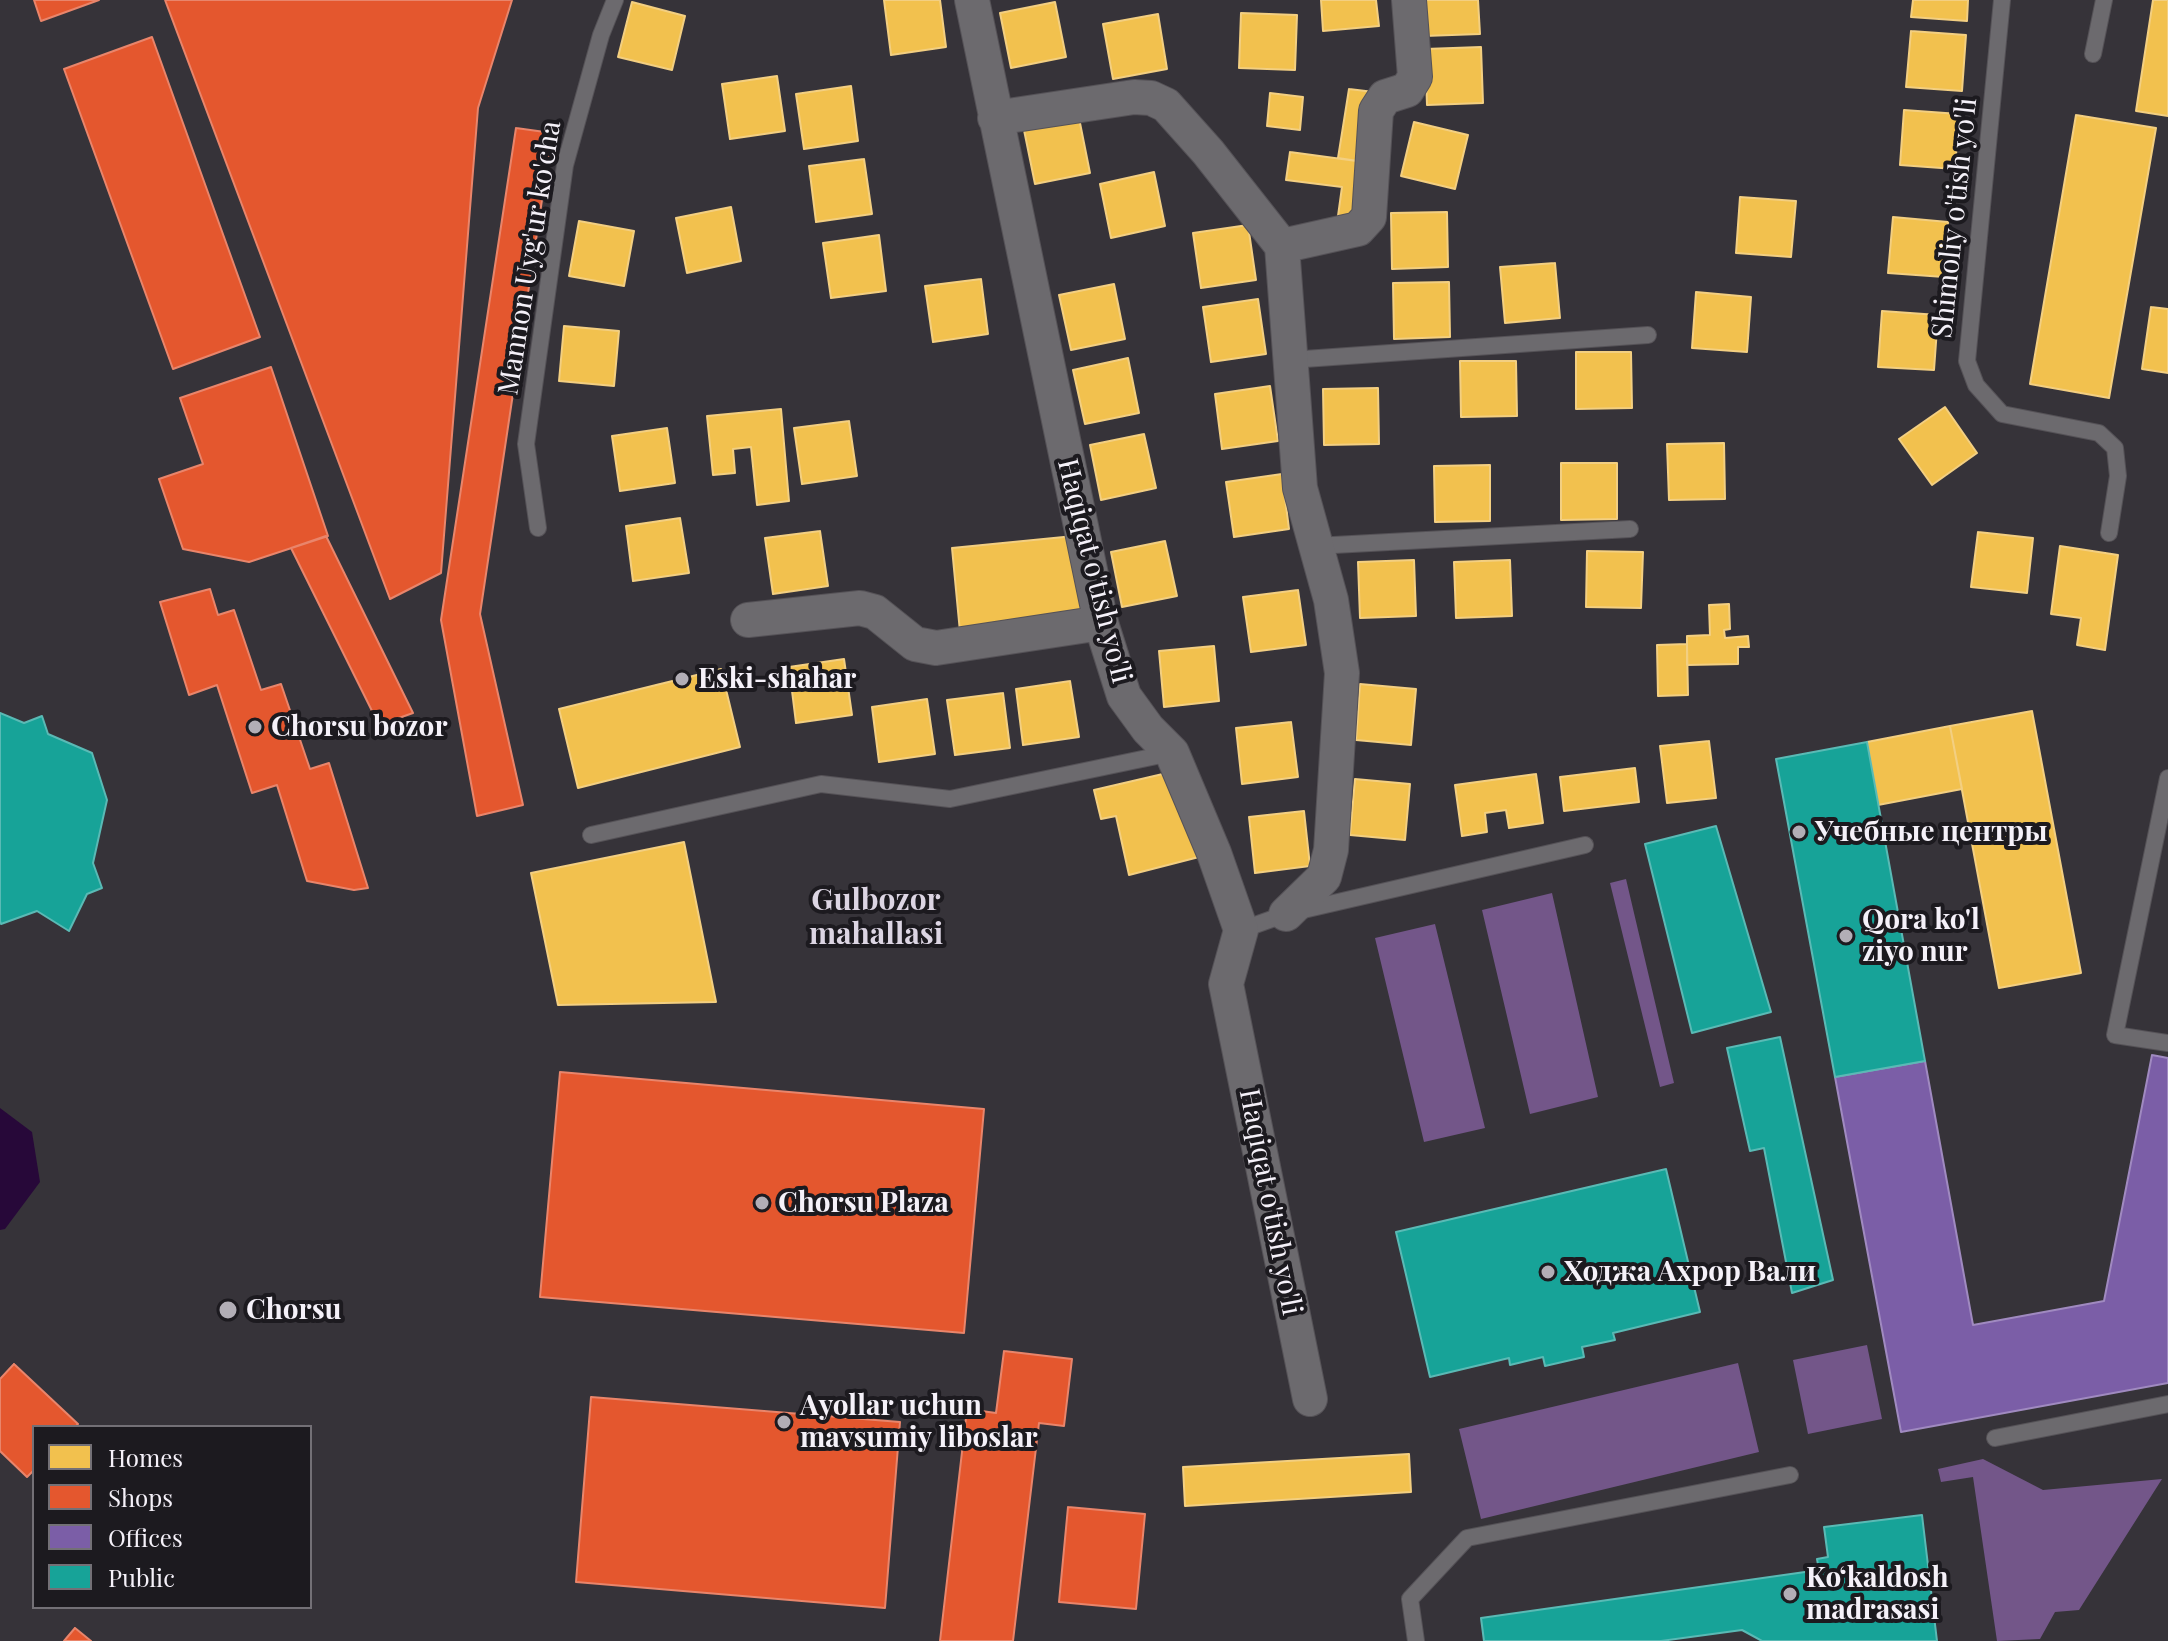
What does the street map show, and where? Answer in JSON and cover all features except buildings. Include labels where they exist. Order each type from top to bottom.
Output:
[{"type":"street","name":"Haqiqat o'tish yo'li","points":[[972,0],[1101,623],[1124,696],[1148,729],[1172,753],[1214,853],[1241,930],[1226,984],[1310,1399]]},
{"type":"street","points":[[1282,246],[1358,229],[1369,217],[1376,111],[1385,97],[1407,90],[1415,77],[1409,0]]},
{"type":"street","points":[[995,118],[1134,97],[1151,98],[1166,105],[1208,152],[1282,246],[1300,488],[1331,600],[1342,673],[1331,850],[1324,877],[1286,914]]},
{"type":"street","points":[[748,620],[860,608],[875,612],[915,644],[936,648],[1101,623]]},
{"type":"lane","name":"Mannon Uyg'ur ko'cha","points":[[538,528],[526,444],[565,165],[601,35],[615,0]]},
{"type":"lane","name":"Shimoliy o'tish yo'li","points":[[2002,0],[1967,361],[1976,385],[2002,414],[2099,433],[2115,448],[2118,476],[2109,533]]},
{"type":"lane","points":[[2093,54],[2104,0]]},
{"type":"lane","points":[[1290,360],[1648,335]]},
{"type":"lane","points":[[1315,546],[1630,529]]},
{"type":"lane","points":[[591,835],[821,784],[950,799],[1172,753]]},
{"type":"lane","points":[[2168,778],[2115,1035],[2168,1043]]},
{"type":"lane","points":[[1241,930],[1286,914],[1585,845]]},
{"type":"lane","points":[[1995,1438],[2168,1404]]},
{"type":"lane","points":[[1416,1641],[1410,1599],[1467,1538],[1790,1475]]},
{"type":"shaded area","points":[[1626,879],[1674,1083],[1660,1087],[1610,883]]},
{"type":"shaded area","points":[[1552,893],[1598,1097],[1530,1114],[1482,910]]},
{"type":"shaded area","points":[[1435,924],[1485,1128],[1424,1142],[1375,938]]},
{"type":"shaded area","points":[[0,1108],[32,1132],[40,1182],[5,1229],[0,1230]]},
{"type":"shaded area","points":[[1867,1345],[1882,1419],[1808,1434],[1793,1360]]},
{"type":"shaded area","points":[[1738,1363],[1759,1452],[1481,1519],[1459,1429]]},
{"type":"shaded area","points":[[1983,1459],[2043,1490],[2162,1479],[2079,1610],[2055,1612],[2040,1639],[1997,1641],[1973,1477],[1941,1482],[1938,1469]]},
{"type":"place","name":"Eski-shahar","points":[[682,679]]},
{"type":"place","name":"Chorsu bozor","points":[[255,727]]},
{"type":"place","name":"Учебные центры","points":[[1799,832]]},
{"type":"place","name":"Qora ko'l ziyo nur","points":[[1846,936]]},
{"type":"place","name":"Chorsu Plaza","points":[[762,1203]]},
{"type":"place","name":"Ходжа Ахрор Вали","points":[[1548,1272]]},
{"type":"place","name":"Chorsu","points":[[228,1310]]},
{"type":"place","name":"Ayollar uchun mavsumiy liboslar","points":[[784,1422]]},
{"type":"place","name":"Koʻkaldosh madrasasi","points":[[1790,1594]]},
{"type":"district","name":"Gulbozor mahallasi","points":[[876,918]]}]
